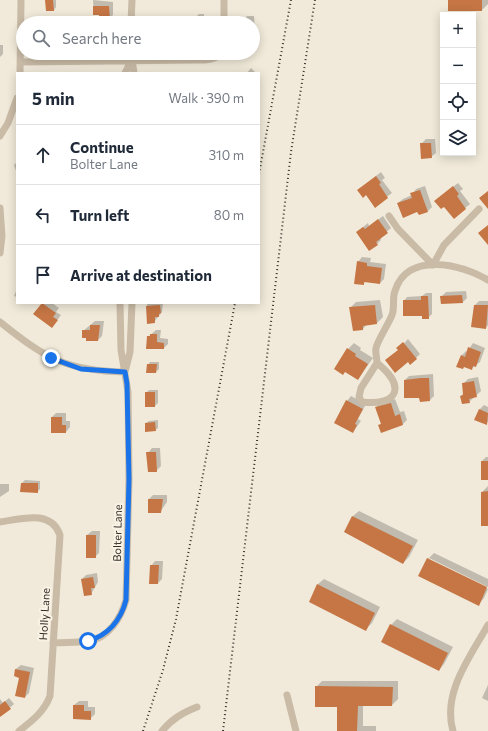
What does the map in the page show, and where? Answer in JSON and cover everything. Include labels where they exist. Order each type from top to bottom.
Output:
[{"type":"street","points":[[21,0],[21,16]]},
{"type":"street","points":[[131,16],[132,0]]},
{"type":"street","points":[[224,0],[224,16]]},
{"type":"street","points":[[20,72],[21,62],[193,60]]},
{"type":"street","points":[[126,72],[131,61]]},
{"type":"street","points":[[131,61],[134,72]]},
{"type":"street","points":[[0,136],[11,118],[16,101]]},
{"type":"street","points":[[0,208],[2,236],[0,253]]},
{"type":"street","points":[[433,265],[444,245],[479,209]]},
{"type":"street","points":[[389,216],[398,229],[433,265]]},
{"type":"street","points":[[377,363],[392,376],[396,384],[396,390],[391,397],[381,402],[362,402],[359,396],[361,388],[377,363],[376,347],[393,313],[394,291],[399,282],[407,273],[417,267],[433,265],[459,267],[479,274],[488,280]]},
{"type":"street","name":"Bolter Lane","points":[[54,644],[88,641],[98,638],[114,624],[124,607],[127,587],[129,479],[128,392],[121,350],[120,304]]},
{"type":"street","name":"Bolter Lane","points":[[125,372],[130,352],[132,304]]},
{"type":"street","points":[[0,322],[39,350],[64,364],[99,372],[125,372]]},
{"type":"street","name":"Holly Lane","points":[[0,522],[32,518],[45,519],[55,526],[60,536],[50,696],[47,705],[40,714],[19,731]]},
{"type":"street","points":[[453,731],[449,707],[453,692],[488,625]]},
{"type":"street","points":[[287,695],[296,731]]},
{"type":"street","points":[[162,731],[181,713],[197,707]]},
{"type":"building","points":[[45,0],[53,0],[54,11],[46,11]]},
{"type":"building","points":[[448,0],[482,0],[482,11],[448,11]]},
{"type":"building","points":[[93,6],[109,6],[110,16],[93,15]]},
{"type":"building","points":[[420,143],[431,143],[432,158],[421,159]]},
{"type":"building","points":[[376,176],[388,198],[375,208],[366,195],[363,198],[357,190]]},
{"type":"building","points":[[453,186],[459,194],[457,196],[466,209],[454,219],[444,207],[441,209],[434,201]]},
{"type":"building","points":[[420,190],[428,212],[419,215],[417,212],[403,218],[397,203],[412,198],[410,193]]},
{"type":"building","points":[[488,191],[488,209],[479,198]]},
{"type":"building","points":[[378,219],[388,233],[376,242],[378,245],[369,251],[356,232],[363,227],[365,229]]},
{"type":"building","points":[[488,225],[488,245],[478,233]]},
{"type":"building","points":[[357,261],[367,263],[367,266],[382,268],[380,284],[364,282],[364,285],[354,284]]},
{"type":"building","points":[[462,295],[463,303],[441,304],[440,296]]},
{"type":"building","points":[[421,296],[428,296],[429,319],[422,319],[422,316],[403,316],[403,300],[421,300]]},
{"type":"building","points":[[41,304],[43,304],[56,313],[53,317],[58,320],[52,328],[33,314]]},
{"type":"building","points":[[160,305],[161,313],[159,314],[159,317],[155,317],[155,323],[147,324],[146,306]]},
{"type":"building","points":[[375,305],[377,324],[363,326],[363,330],[353,331],[349,307]]},
{"type":"building","points":[[474,305],[488,305],[486,329],[471,327]]},
{"type":"building","points":[[90,325],[100,325],[98,341],[86,341],[86,338],[82,338],[82,330],[90,330]]},
{"type":"building","points":[[150,334],[157,334],[157,342],[164,343],[164,349],[146,349],[147,336],[150,336]]},
{"type":"building","points":[[403,342],[417,359],[410,365],[408,362],[395,373],[385,360],[398,350],[396,348]]},
{"type":"building","points":[[468,347],[481,352],[476,367],[473,366],[472,370],[464,367],[463,369],[456,367],[461,355],[465,357]]},
{"type":"building","points":[[347,348],[356,354],[355,356],[368,364],[358,380],[345,372],[343,375],[334,369]]},
{"type":"building","points":[[147,364],[157,364],[156,373],[146,373]]},
{"type":"building","points":[[429,378],[430,401],[420,402],[419,398],[404,398],[404,380]]},
{"type":"building","points":[[474,381],[477,397],[469,399],[470,403],[462,404],[460,396],[463,395],[462,383]]},
{"type":"building","points":[[145,392],[155,392],[155,407],[145,407]]},
{"type":"building","points":[[346,400],[363,409],[355,424],[357,425],[353,433],[334,423]]},
{"type":"building","points":[[391,403],[395,416],[400,414],[403,425],[381,433],[378,425],[381,424],[375,407]]},
{"type":"building","points":[[479,409],[488,413],[487,425],[474,420]]},
{"type":"building","points":[[51,417],[62,417],[62,425],[66,425],[66,433],[51,433]]},
{"type":"building","points":[[155,422],[156,431],[145,432],[145,423]]},
{"type":"building","points":[[146,452],[156,452],[157,472],[148,472]]},
{"type":"building","points":[[481,461],[488,461],[488,480],[481,480]]},
{"type":"building","points":[[21,483],[38,483],[38,493],[20,492]]},
{"type":"building","points":[[488,491],[488,526],[481,526],[481,492]]},
{"type":"building","points":[[148,499],[163,499],[161,513],[148,513]]},
{"type":"building","points":[[352,516],[413,546],[403,564],[344,532]]},
{"type":"building","points":[[86,535],[96,535],[96,558],[86,558]]},
{"type":"building","points":[[427,558],[487,587],[479,606],[418,576]]},
{"type":"building","points":[[150,565],[159,565],[158,584],[149,584]]},
{"type":"building","points":[[93,577],[95,588],[91,588],[92,595],[84,596],[81,579]]},
{"type":"building","points":[[317,584],[375,613],[366,631],[309,602]]},
{"type":"building","points":[[390,624],[448,653],[439,671],[381,642]]},
{"type":"building","points":[[15,669],[30,672],[25,698],[15,696],[19,678],[14,676]]},
{"type":"building","points":[[315,686],[393,687],[392,706],[358,706],[357,731],[337,731],[337,707],[315,707]]},
{"type":"building","points":[[5,701],[11,709],[0,717],[0,705]]},
{"type":"building","points":[[73,705],[84,705],[84,711],[91,711],[91,720],[73,719]]},
{"type":"railway","points":[[260,169],[291,0]]},
{"type":"railway","points":[[223,731],[291,152],[315,0]]},
{"type":"railway","points":[[143,731],[163,670],[176,619],[235,304]]},
{"type":"route","points":[[51,358],[81,369],[99,372],[125,372],[127,384],[129,479],[126,600],[120,617],[106,633],[98,638],[88,641]]}]
